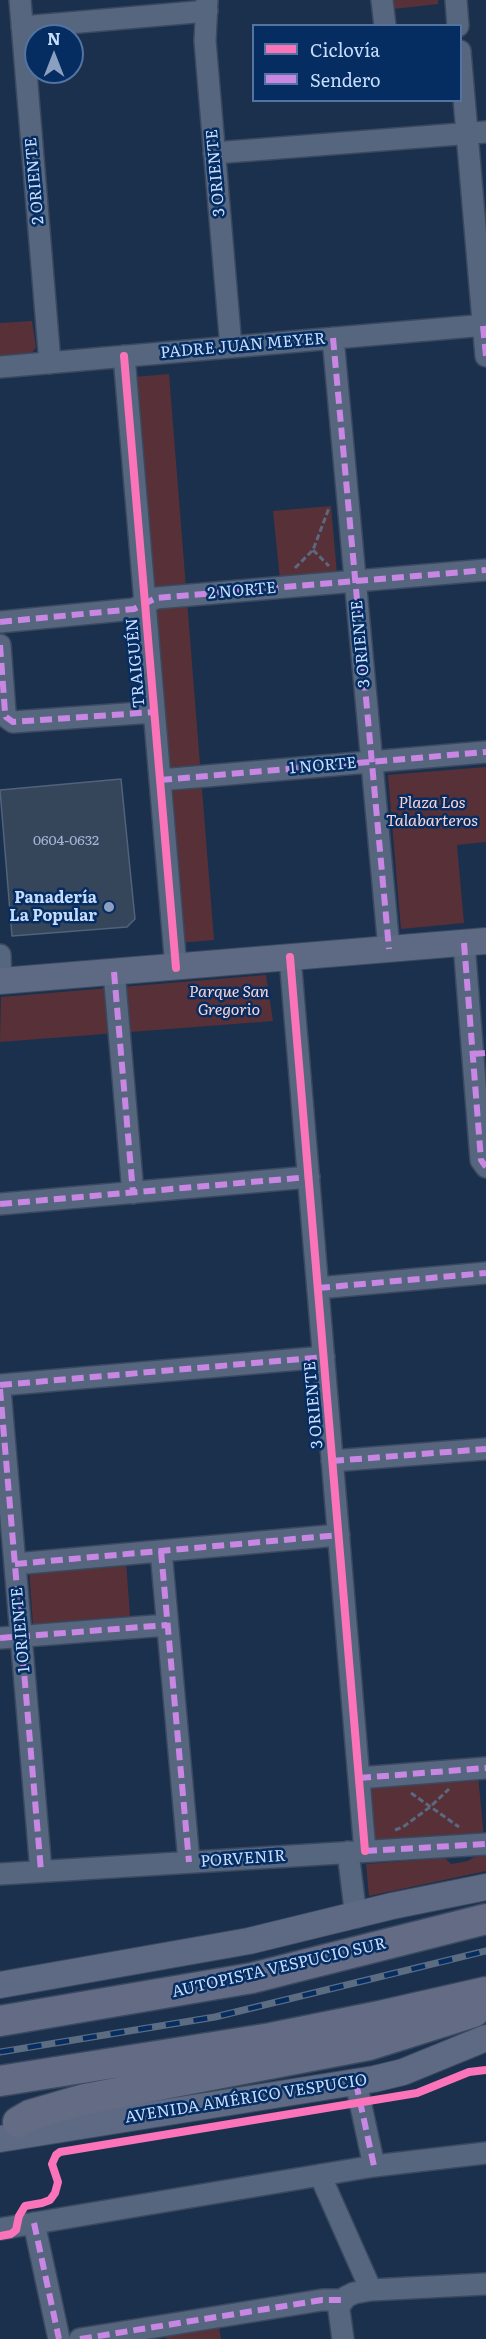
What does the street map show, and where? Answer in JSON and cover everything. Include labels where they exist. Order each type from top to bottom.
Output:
[{"type":"highway","name":"AUTOPISTA VESPUCIO SUR","points":[[0,2021],[252,1978],[486,1919]]},
{"type":"highway","points":[[0,2080],[281,2036],[486,1992]]},
{"type":"highway","points":[[0,2006],[41,2005],[77,2009]]},
{"type":"highway","points":[[9,2131],[47,2109],[85,2099],[369,2045],[443,2023],[486,2007]]},
{"type":"main road","points":[[0,981],[475,942]]},
{"type":"main road","points":[[0,1985],[249,1941],[356,1917],[401,1904],[486,1887]]},
{"type":"main road","name":"AVENIDA AMÉRICO VESPUCIO","points":[[9,2131],[356,2083],[403,2072],[486,2038]]},
{"type":"street","name":"2 ORIENTE","points":[[20,0],[50,363]]},
{"type":"street","points":[[382,0],[385,24]]},
{"type":"street","points":[[456,0],[458,24]]},
{"type":"street","points":[[22,27],[207,6]]},
{"type":"street","name":"3 ORIENTE","points":[[207,6],[205,41],[231,347]]},
{"type":"street","points":[[462,61],[477,133],[486,356]]},
{"type":"street","points":[[214,153],[477,133]]},
{"type":"street","name":"PADRE JUAN MEYER","points":[[0,367],[485,325]]},
{"type":"street","name":"3 ORIENTE","points":[[333,338],[389,949]]},
{"type":"street","name":"TRAIGUÉN","points":[[124,356],[176,968]]},
{"type":"street","name":"2 NORTE","points":[[0,622],[134,609],[156,598],[486,570]]},
{"type":"street","points":[[0,645],[5,712],[6,717],[13,722],[154,712]]},
{"type":"street","name":"1 NORTE","points":[[160,780],[486,752]]},
{"type":"street","points":[[475,942],[482,1160],[486,1167]]},
{"type":"street","points":[[0,955],[0,981]]},
{"type":"street","name":"3 ORIENTE","points":[[291,957],[359,1778],[356,1917]]},
{"type":"street","points":[[114,972],[133,1193]]},
{"type":"street","points":[[0,1204],[309,1178]]},
{"type":"street","points":[[318,1288],[486,1273]]},
{"type":"street","points":[[0,1387],[324,1357]]},
{"type":"street","name":"1 ORIENTE","points":[[0,1387],[41,1871]]},
{"type":"street","points":[[332,1461],[486,1449]]},
{"type":"street","points":[[15,1563],[339,1535]]},
{"type":"street","points":[[161,1551],[189,1862]]},
{"type":"street","points":[[0,1638],[167,1625]]},
{"type":"street","points":[[359,1778],[486,1768]]},
{"type":"street","name":"PORVENIR","points":[[0,1874],[486,1844]]},
{"type":"street","points":[[356,2083],[374,2166]]},
{"type":"street","points":[[0,2229],[374,2166],[486,2153]]},
{"type":"street","points":[[320,2175],[371,2290]]},
{"type":"street","points":[[34,2223],[59,2339]]},
{"type":"street","points":[[80,2339],[322,2300],[342,2300],[354,2293],[371,2290],[486,2284]]},
{"type":"street","points":[[342,2300],[339,2310],[344,2339]]},
{"type":"path","points":[[291,572],[313,550],[332,500]]},
{"type":"path","points":[[313,550],[330,567]]},
{"type":"path","points":[[402,1835],[388,1834],[403,1827],[454,1785]]},
{"type":"path","points":[[407,1792],[464,1829]]},
{"type":"green space","points":[[393,0],[438,0],[438,4],[394,9]]},
{"type":"green space","points":[[32,321],[36,347],[30,356],[0,359],[0,323]]},
{"type":"green space","points":[[169,374],[214,940],[179,943],[134,377]]},
{"type":"green space","points":[[331,506],[337,574],[280,580],[273,511]]},
{"type":"green space","name":"Plaza Los Talabarteros","points":[[486,767],[486,842],[457,845],[464,923],[401,929],[388,775]]},
{"type":"green space","name":"Parque San Gregorio","points":[[266,975],[273,1021],[0,1042],[1,997]]},
{"type":"green space","points":[[126,1561],[130,1616],[33,1624],[29,1568]]},
{"type":"green space","points":[[478,1775],[484,1838],[373,1843],[369,1785]]},
{"type":"green space","points":[[486,1855],[486,1871],[369,1896],[366,1864],[445,1858],[451,1864]]},
{"type":"green space","points":[[219,2327],[221,2339],[166,2339],[165,2334]]},
{"type":"building","points":[[121,779],[135,919],[127,927],[12,936],[0,790]]},
{"type":"railway","points":[[0,2052],[215,2017],[486,1951]]},
{"type":"marked path","points":[[483,326],[486,356]]},
{"type":"marked path","points":[[333,338],[389,949]]},
{"type":"marked path","points":[[0,622],[134,609],[156,598],[486,570]]},
{"type":"marked path","points":[[0,645],[5,712],[6,717],[13,722],[154,712]]},
{"type":"marked path","points":[[160,780],[486,752]]},
{"type":"marked path","points":[[464,943],[481,1160],[486,1167]]},
{"type":"marked path","points":[[114,972],[133,1193]]},
{"type":"marked path","points":[[473,1054],[486,1053]]},
{"type":"marked path","points":[[0,1204],[309,1177]]},
{"type":"marked path","points":[[318,1288],[486,1273]]},
{"type":"marked path","points":[[0,1385],[324,1357]]},
{"type":"marked path","points":[[0,1389],[41,1871]]},
{"type":"marked path","points":[[332,1461],[486,1449]]},
{"type":"marked path","points":[[15,1564],[339,1535]]},
{"type":"marked path","points":[[161,1551],[189,1862]]},
{"type":"marked path","points":[[0,1638],[167,1625]]},
{"type":"marked path","points":[[359,1778],[486,1768]]},
{"type":"marked path","points":[[365,1851],[486,1844]]},
{"type":"marked path","points":[[356,2083],[374,2166]]},
{"type":"marked path","points":[[34,2223],[59,2339]]},
{"type":"marked path","points":[[80,2339],[322,2300],[342,2300]]},
{"type":"cycle path","points":[[124,356],[176,968]]},
{"type":"cycle path","points":[[290,957],[365,1851]]},
{"type":"cycle path","points":[[0,2236],[11,2234],[16,2230],[19,2216],[25,2206],[50,2200],[58,2182],[52,2164],[60,2152],[417,2093],[469,2072],[486,2070]]},
{"type":"place","name":"Panadería La Popular","points":[[109,907]]}]
